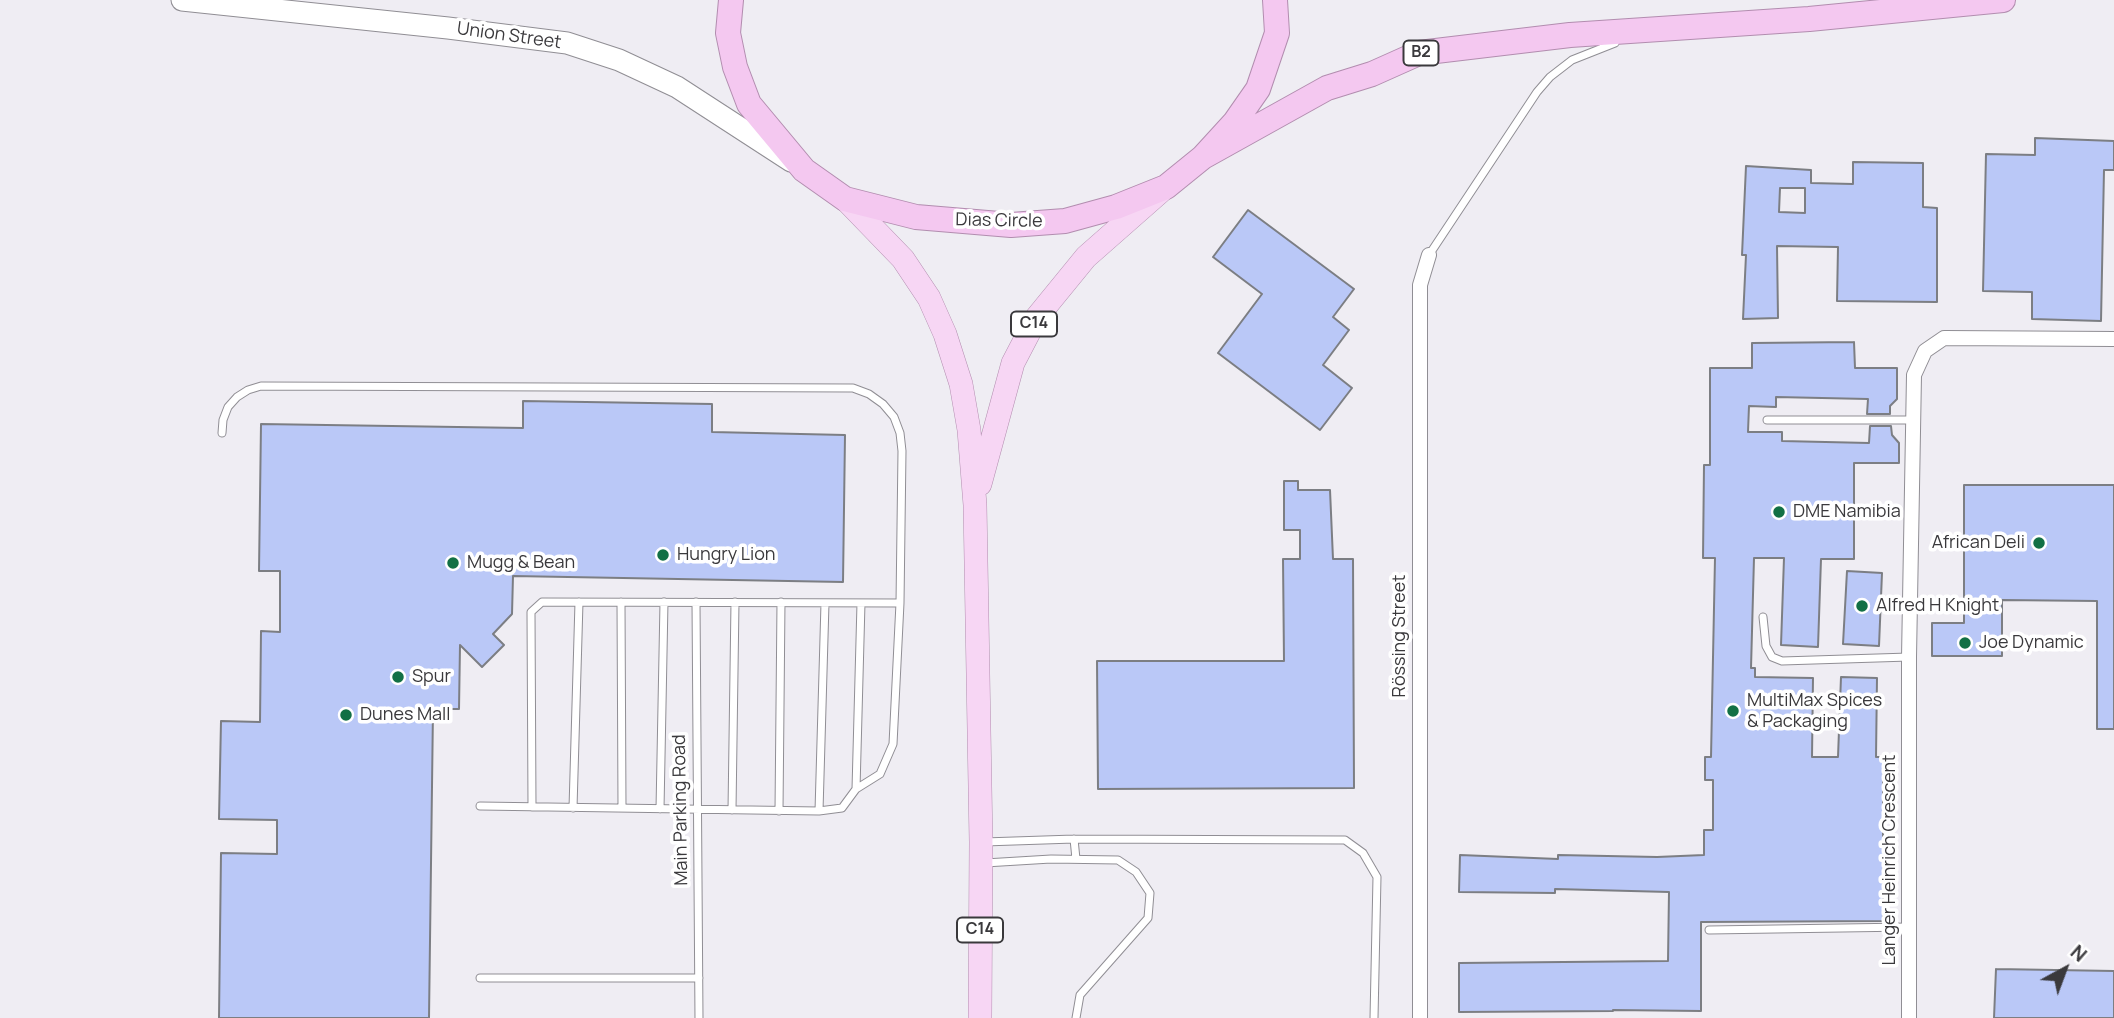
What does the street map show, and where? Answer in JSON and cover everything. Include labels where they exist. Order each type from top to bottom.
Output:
[{"type":"highway","name":"Dias Circle","points":[[731,0],[727,33],[735,67],[749,104],[804,170],[845,199],[916,218],[1011,225],[1065,221],[1116,207],[1166,187],[1203,157],[1235,122],[1258,89],[1277,33],[1275,0]]},
{"type":"highway","name":"B2","points":[[1203,157],[1327,88],[1372,74],[1419,53],[1570,34],[1809,19],[2003,0]]},
{"type":"main road","name":"Union Street","points":[[182,0],[567,43],[619,60],[677,86],[804,170]]},
{"type":"main road","name":"C14","points":[[975,505],[1013,363],[1037,317],[1086,257],[1166,187]]},
{"type":"main road","name":"C14","points":[[845,199],[903,259],[929,298],[945,334],[961,384],[969,430],[975,505],[981,853],[980,1018]]},
{"type":"street","name":"Rössing Street","points":[[1420,1018],[1420,285],[1429,255]]},
{"type":"street","name":"Langer Heinrich Crescent","points":[[1909,1018],[1909,657],[1914,375],[1925,351],[1944,338],[2114,339]]},
{"type":"lane","points":[[1429,255],[1495,153],[1550,77],[1572,60],[1596,48],[1662,28]]},
{"type":"lane","points":[[222,433],[223,419],[228,407],[237,397],[261,386],[853,388],[884,404],[894,417],[900,433],[900,603],[893,744],[880,774],[856,789],[842,808],[819,811],[480,806]]},
{"type":"lane","points":[[1767,420],[1913,420]]},
{"type":"lane","points":[[532,807],[531,612],[542,602],[900,603]]},
{"type":"lane","points":[[573,808],[579,602]]},
{"type":"lane","points":[[621,602],[622,808]]},
{"type":"lane","points":[[660,809],[664,602]]},
{"type":"lane","name":"Main Parking Road","points":[[696,602],[699,1018]]},
{"type":"lane","points":[[732,810],[735,602]]},
{"type":"lane","points":[[779,811],[781,603]]},
{"type":"lane","points":[[819,811],[825,603]]},
{"type":"lane","points":[[856,789],[861,603]]},
{"type":"lane","points":[[1763,617],[1766,646],[1772,657],[1782,661],[1909,657]]},
{"type":"lane","points":[[981,853],[1074,839],[1345,840],[1363,853],[1377,877],[1374,1018]]},
{"type":"lane","points":[[1074,839],[1076,859]]},
{"type":"lane","points":[[981,853],[1118,860],[1136,872],[1150,893],[1148,918],[1080,995],[1076,1018]]},
{"type":"lane","points":[[1709,930],[1909,927]]},
{"type":"lane","points":[[480,978],[699,978]]},
{"type":"building","points":[[2035,138],[2114,141],[2114,170],[2104,170],[2101,321],[2032,319],[2032,292],[1983,291],[1986,154],[2035,155]]},
{"type":"building","points":[[1853,162],[1923,163],[1923,207],[1937,208],[1937,302],[1837,301],[1838,247],[1777,246],[1778,318],[1743,319],[1746,255],[1742,255],[1746,166],[1811,170],[1811,183],[1853,184]],"holes":[[[1780,188],[1805,188],[1805,213],[1779,212]]]},
{"type":"building","points":[[1248,210],[1354,289],[1333,317],[1349,330],[1323,365],[1352,388],[1320,430],[1218,353],[1262,294],[1213,257]]},
{"type":"building","points":[[1854,342],[1855,368],[1897,368],[1897,399],[1890,406],[1890,414],[1867,414],[1868,399],[1776,397],[1776,407],[1749,406],[1748,432],[1782,432],[1782,441],[1869,443],[1870,426],[1891,426],[1892,435],[1899,443],[1899,463],[1854,463],[1854,559],[1821,559],[1818,647],[1781,645],[1784,558],[1754,558],[1751,668],[1755,668],[1755,677],[1813,678],[1812,757],[1838,757],[1841,677],[1877,678],[1876,757],[1883,757],[1883,921],[1701,922],[1701,1011],[1459,1012],[1459,963],[1668,961],[1669,892],[1555,889],[1555,893],[1459,892],[1460,855],[1558,859],[1558,855],[1704,855],[1704,830],[1713,830],[1713,780],[1705,780],[1705,757],[1711,757],[1715,558],[1703,558],[1704,465],[1710,465],[1710,368],[1752,368],[1752,343]]},
{"type":"building","name":"Dunes Mall","points":[[523,401],[712,404],[712,432],[845,435],[843,582],[513,576],[512,614],[493,634],[504,645],[482,667],[460,645],[459,709],[433,709],[429,1018],[219,1018],[221,853],[277,854],[277,820],[219,819],[221,721],[260,722],[261,631],[280,632],[280,571],[259,571],[261,424],[523,428]]},
{"type":"building","points":[[1284,481],[1298,481],[1298,490],[1330,490],[1333,559],[1353,559],[1354,788],[1098,789],[1097,661],[1284,661],[1283,559],[1300,559],[1300,530],[1284,530]]},
{"type":"building","name":"African Deli","points":[[1964,485],[2114,485],[2114,729],[2097,729],[2097,601],[2002,600],[2002,656],[1932,656],[1932,623],[1964,623]]},
{"type":"building","points":[[1847,571],[1882,573],[1879,646],[1843,644]]},
{"type":"building","points":[[1996,969],[2114,971],[2114,1018],[1994,1018]]},
{"type":"place","name":"DME Namibia","points":[[1779,512]]},
{"type":"place","name":"African Deli","points":[[2039,543]]},
{"type":"place","name":"Hungry Lion","points":[[663,555]]},
{"type":"place","name":"Mugg & Bean","points":[[453,563]]},
{"type":"place","name":"Alfred H Knight","points":[[1862,606]]},
{"type":"place","name":"Joe Dynamic","points":[[1965,643]]},
{"type":"place","name":"Spur","points":[[398,677]]},
{"type":"place","name":"MultiMax Spices & Packaging","points":[[1733,711]]},
{"type":"place","name":"Dunes Mall","points":[[346,715]]}]
